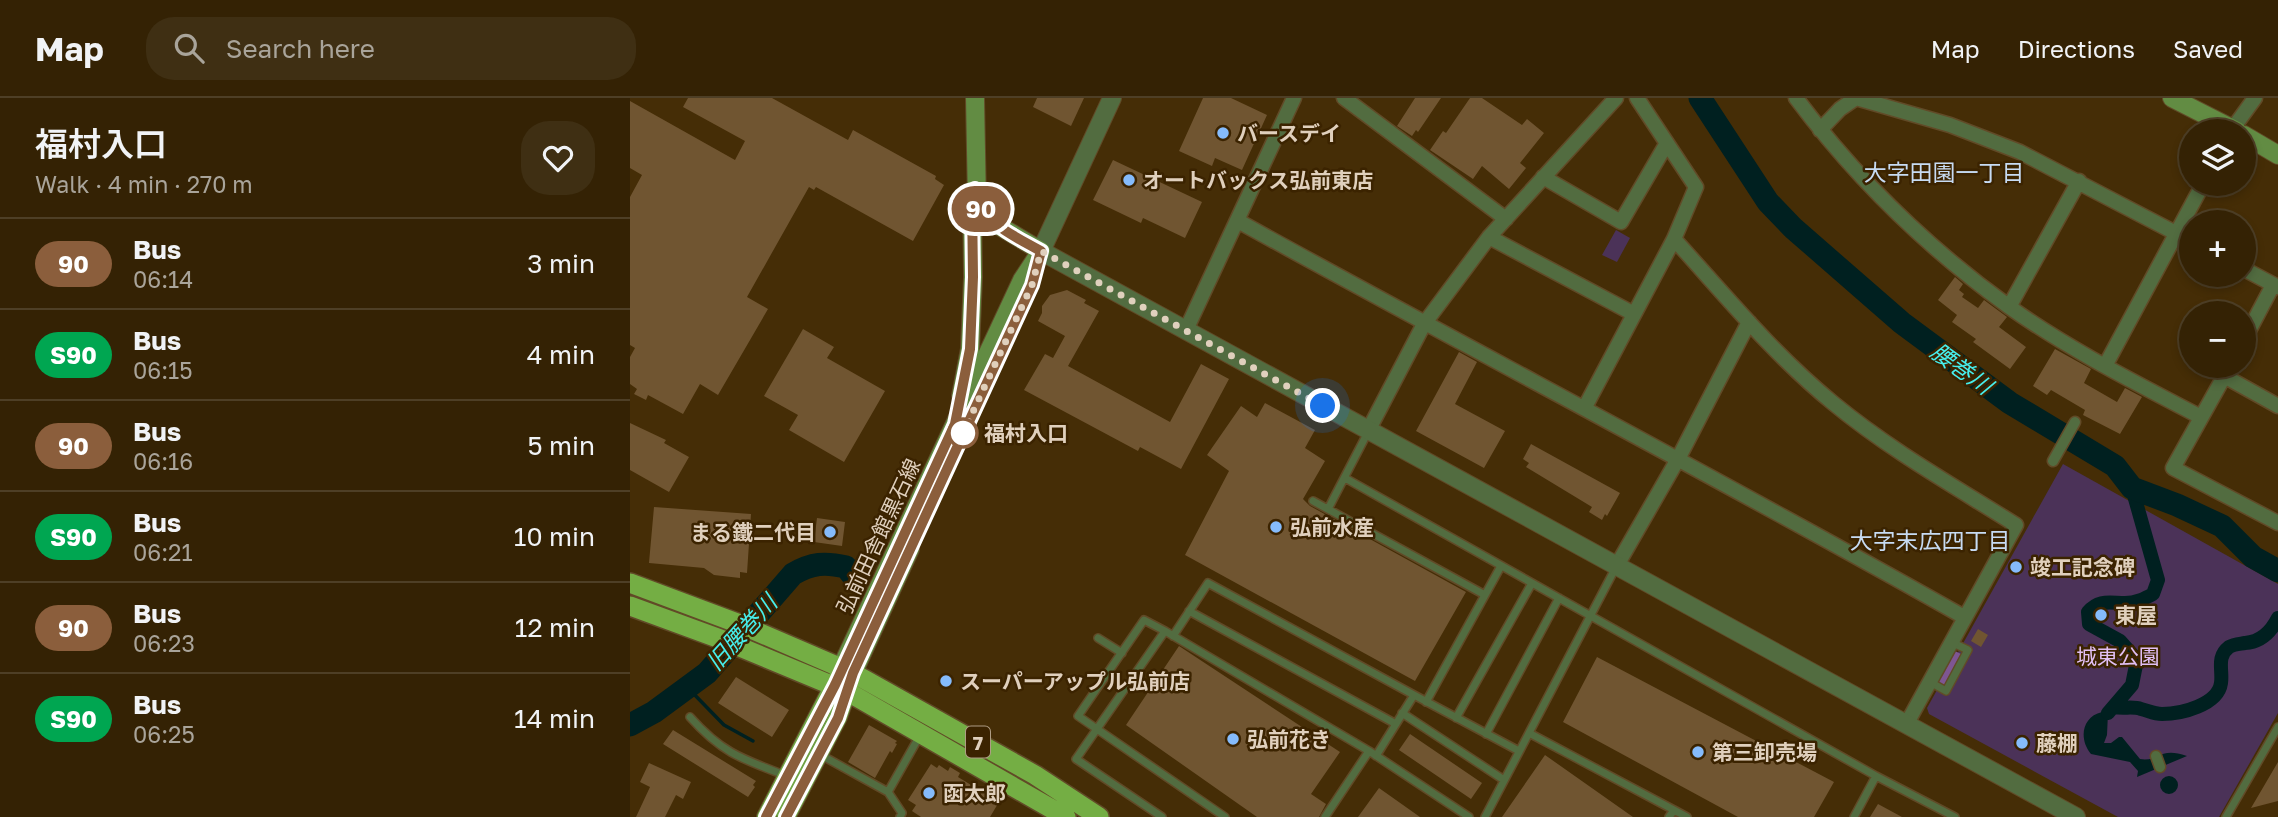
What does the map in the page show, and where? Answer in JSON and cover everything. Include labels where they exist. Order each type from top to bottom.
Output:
[{"type":"highway","name":"7","points":[[630,583],[766,635],[844,679],[1035,775],[1099,817]]},
{"type":"highway","name":"7","points":[[630,606],[751,651],[844,679],[922,733],[1066,817]]},
{"type":"main road","name":"弘前田舎館黒石線","points":[[975,98],[977,203],[984,213],[1003,229],[1041,251]]},
{"type":"main road","points":[[2172,98],[2212,119]]},
{"type":"main road","points":[[2256,143],[2278,155]]},
{"type":"main road","name":"弘前田舎館黒石線","points":[[955,424],[970,349],[972,200],[975,189]]},
{"type":"main road","name":"弘前田舎館黒石線","points":[[844,679],[955,424],[1022,280],[1041,251]]},
{"type":"main road","name":"弘前田舎館黒石線","points":[[844,679],[1032,285],[1041,251]]},
{"type":"main road","points":[[765,817],[819,754],[844,679]]},
{"type":"main road","points":[[786,817],[796,779],[844,679]]},
{"type":"street","points":[[1112,98],[1041,251],[2076,817]]},
{"type":"street","points":[[1186,330],[1294,98]]},
{"type":"street","points":[[1345,98],[1506,219]]},
{"type":"street","points":[[1368,432],[1424,324],[1489,237],[1616,98]]},
{"type":"street","points":[[1585,407],[1674,239],[1696,187],[1637,98]]},
{"type":"street","points":[[1796,98],[1820,130],[1893,209],[1948,259],[2009,307],[2105,366],[2201,417]]},
{"type":"street","points":[[1820,130],[1840,109],[1856,98],[1950,125],[2020,152],[2179,235]]},
{"type":"street","points":[[2243,119],[2255,98]]},
{"type":"street","points":[[1543,177],[1621,222],[1667,143]]},
{"type":"street","points":[[2009,307],[2078,181]]},
{"type":"street","points":[[2105,366],[2196,196]]},
{"type":"street","points":[[1238,220],[1424,324],[1585,407],[1964,617]]},
{"type":"street","points":[[1489,237],[1634,314]]},
{"type":"street","points":[[1674,239],[1749,322],[1833,403],[1902,454],[2016,525],[1906,725]]},
{"type":"street","points":[[2256,275],[2276,286],[2256,320]]},
{"type":"street","points":[[1616,567],[1678,459],[1749,322]]},
{"type":"street","points":[[2223,378],[2173,468],[2278,523]]},
{"type":"street","points":[[2237,378],[2278,406]]},
{"type":"street","points":[[2053,461],[2075,422]]},
{"type":"lane","points":[[1328,509],[1368,432]]},
{"type":"lane","points":[[1345,478],[1876,776],[1955,817]]},
{"type":"lane","points":[[1313,501],[1485,595]]},
{"type":"lane","points":[[1426,702],[1502,566]]},
{"type":"lane","points":[[1485,817],[1616,567]]},
{"type":"lane","points":[[1172,636],[1208,583],[1519,751]]},
{"type":"lane","points":[[1456,718],[1532,583]]},
{"type":"lane","points":[[1486,734],[1559,598]]},
{"type":"lane","points":[[1189,611],[1396,724]]},
{"type":"lane","points":[[1225,817],[1078,716],[1144,620],[1373,753],[1469,817]]},
{"type":"lane","points":[[1163,817],[1076,759],[1165,631]]},
{"type":"lane","points":[[1098,638],[1122,653]]},
{"type":"lane","points":[[1325,817],[1396,724],[1414,695]]},
{"type":"lane","points":[[1402,713],[1504,780]]},
{"type":"lane","points":[[690,717],[710,739],[726,751],[796,779]]},
{"type":"lane","points":[[2226,817],[2278,727]]},
{"type":"lane","points":[[888,792],[922,733]]},
{"type":"lane","points":[[1529,733],[1687,817]]},
{"type":"lane","points":[[819,754],[888,792],[902,814],[900,817]]},
{"type":"lane","points":[[1854,817],[1876,776]]},
{"type":"lane","points":[[1669,817],[1674,810]]},
{"type":"green space","points":[[1616,230],[1630,238],[1617,262],[1602,255]]},
{"type":"green space","name":"城東公園","points":[[2063,464],[2278,584],[2278,713],[2219,817],[2118,817],[1929,714],[1927,708]]},
{"type":"shaded area","points":[[1953,650],[1961,654],[1944,686],[1936,682]]},
{"type":"water","points":[[2102,712],[2108,713],[2104,743],[2111,743],[2122,737],[2140,759],[2165,753],[2187,756],[2137,777],[2138,771],[2130,762],[2091,754],[2085,742],[2084,730],[2090,719]]},
{"type":"water","points":[[2165,776],[2173,776],[2178,785],[2176,792],[2165,794],[2160,789],[2160,781]]},
{"type":"building","points":[[688,98],[772,98],[848,140],[853,130],[936,176],[935,179],[944,185],[913,241],[816,187],[814,190],[809,187],[747,297],[768,309],[718,395],[700,384],[683,414],[648,395],[646,400],[634,394],[637,389],[630,384],[630,357],[635,348],[630,345],[630,197],[642,175],[630,168],[630,101],[735,160],[745,141],[683,107]]},
{"type":"building","points":[[1037,98],[1084,98],[1071,126],[1033,107]]},
{"type":"building","name":"バースデイ","points":[[1203,98],[1231,98],[1267,115],[1242,170],[1215,158],[1212,166],[1179,151]]},
{"type":"building","points":[[1415,98],[1441,98],[1418,132],[1416,130],[1412,136],[1397,126]]},
{"type":"building","points":[[1470,98],[1482,98],[1522,125],[1527,119],[1544,133],[1520,163],[1526,168],[1509,189],[1482,166],[1473,179],[1430,150],[1443,131],[1446,133]]},
{"type":"building","name":"オートバックス弘前東店","points":[[1113,160],[1202,202],[1185,238],[1143,218],[1141,223],[1093,200]]},
{"type":"building","points":[[1955,277],[1963,284],[1959,290],[1964,294],[1962,297],[1978,308],[1984,300],[2007,317],[1999,327],[2026,347],[2010,369],[1973,342],[1976,339],[1952,322],[1957,315],[1938,300]]},
{"type":"building","points":[[1067,290],[1099,311],[1068,366],[1170,422],[1201,364],[1229,379],[1181,469],[1140,447],[1138,451],[1024,390],[1045,354],[1053,358],[1065,336],[1038,321],[1042,306],[1050,295]]},
{"type":"building","points":[[803,329],[834,347],[827,358],[885,391],[844,462],[789,430],[798,415],[764,396]]},
{"type":"building","points":[[2055,349],[2091,369],[2084,383],[2117,402],[2125,388],[2142,397],[2120,434],[2083,415],[2085,410],[2051,390],[2047,395],[2033,386]]},
{"type":"building","points":[[1459,352],[1477,362],[1455,404],[1505,431],[1484,468],[1416,431]]},
{"type":"building","name":"弘前水産","points":[[1265,403],[1315,430],[1305,448],[1325,461],[1303,499],[1310,506],[1466,592],[1415,681],[1185,555],[1229,471],[1207,455],[1241,406],[1257,417]]},
{"type":"building","points":[[630,423],[666,440],[664,443],[689,457],[669,492],[630,470]]},
{"type":"building","points":[[1531,444],[1620,493],[1607,516],[1605,514],[1602,520],[1589,512],[1592,507],[1526,467],[1529,463],[1523,459]]},
{"type":"building","points":[[654,507],[751,514],[747,573],[740,572],[740,578],[714,575],[704,568],[649,563]]},
{"type":"building","name":"まる鐵二代目","points":[[817,518],[845,522],[842,546],[814,542]]},
{"type":"building","name":"東屋","points":[[2104,610],[2108,616],[2103,623],[2096,619],[2096,612]]},
{"type":"building","points":[[1978,629],[1988,635],[1981,647],[1971,641]]},
{"type":"building","name":"弘前花き","points":[[1179,646],[1340,752],[1311,794],[1326,804],[1319,817],[1257,817],[1126,725]]},
{"type":"building","name":"第三卸売場","points":[[1597,657],[1834,782],[1814,817],[1738,817],[1563,722]]},
{"type":"building","points":[[736,677],[789,710],[772,737],[718,703]]},
{"type":"building","points":[[869,725],[897,741],[875,778],[848,762]]},
{"type":"building","points":[[673,730],[756,781],[748,797],[663,744]]},
{"type":"building","points":[[1410,734],[1482,783],[1471,799],[1399,750]]},
{"type":"building","points":[[1545,755],[1633,817],[1502,817]]},
{"type":"building","points":[[2278,762],[2278,801],[2251,808]]},
{"type":"building","points":[[649,763],[691,782],[683,799],[676,795],[665,817],[636,817],[650,787],[640,782]]},
{"type":"building","points":[[931,764],[937,768],[939,765],[948,771],[950,767],[960,773],[958,777],[999,802],[990,817],[921,817],[912,811],[916,805],[908,800]]},
{"type":"building","points":[[1379,788],[1420,817],[1358,817]]},
{"type":"building","points":[[1878,804],[1902,817],[1870,817]]},
{"type":"waterway","name":"腰巻川","points":[[1700,98],[1768,202],[1793,228],[1902,323],[2010,403],[2115,466],[2132,488],[2222,526],[2253,557],[2278,571]]},
{"type":"waterway","points":[[2108,713],[2132,685],[2137,660],[2120,641],[2089,624],[2088,612],[2101,603],[2129,603],[2143,599],[2153,594],[2158,580],[2132,488]]},
{"type":"waterway","name":"旧腰巻川","points":[[630,725],[654,712],[707,673],[793,574],[813,566],[832,564],[846,567],[853,576]]},
{"type":"waterway","points":[[2114,707],[2138,708],[2162,714],[2198,707],[2218,691],[2221,683],[2221,659],[2225,651],[2233,645],[2261,638],[2269,632],[2278,618]]},
{"type":"waterway","points":[[687,687],[724,725],[753,741]]},
{"type":"bus line","name":"90","points":[[766,817],[835,685],[955,424],[970,349],[972,200],[975,189],[977,203],[984,213],[996,224],[1041,251],[1032,285],[853,673],[838,718],[786,817]]},
{"type":"place","name":"バースデイ","points":[[1223,133]]},
{"type":"place","name":"オートバックス弘前東店","points":[[1129,180]]},
{"type":"place","name":"福村入口","points":[[963,433]]},
{"type":"place","name":"弘前水産","points":[[1276,527]]},
{"type":"place","name":"まる鐵二代目","points":[[830,532]]},
{"type":"place","name":"竣工記念碑","points":[[2016,567]]},
{"type":"place","name":"東屋","points":[[2101,615]]},
{"type":"place","name":"スーパーアップル弘前店","points":[[946,681]]},
{"type":"place","name":"弘前花き","points":[[1233,739]]},
{"type":"place","name":"藤棚","points":[[2022,743]]},
{"type":"place","name":"第三卸売場","points":[[1698,752]]},
{"type":"place","name":"函太郎","points":[[929,793]]},
{"type":"district","name":"大字田園一丁目","points":[[1944,172]]},
{"type":"district","name":"大字末広四丁目","points":[[1930,540]]},
{"type":"route","points":[[963,433],[1032,285],[1041,251],[1323,406]]}]
